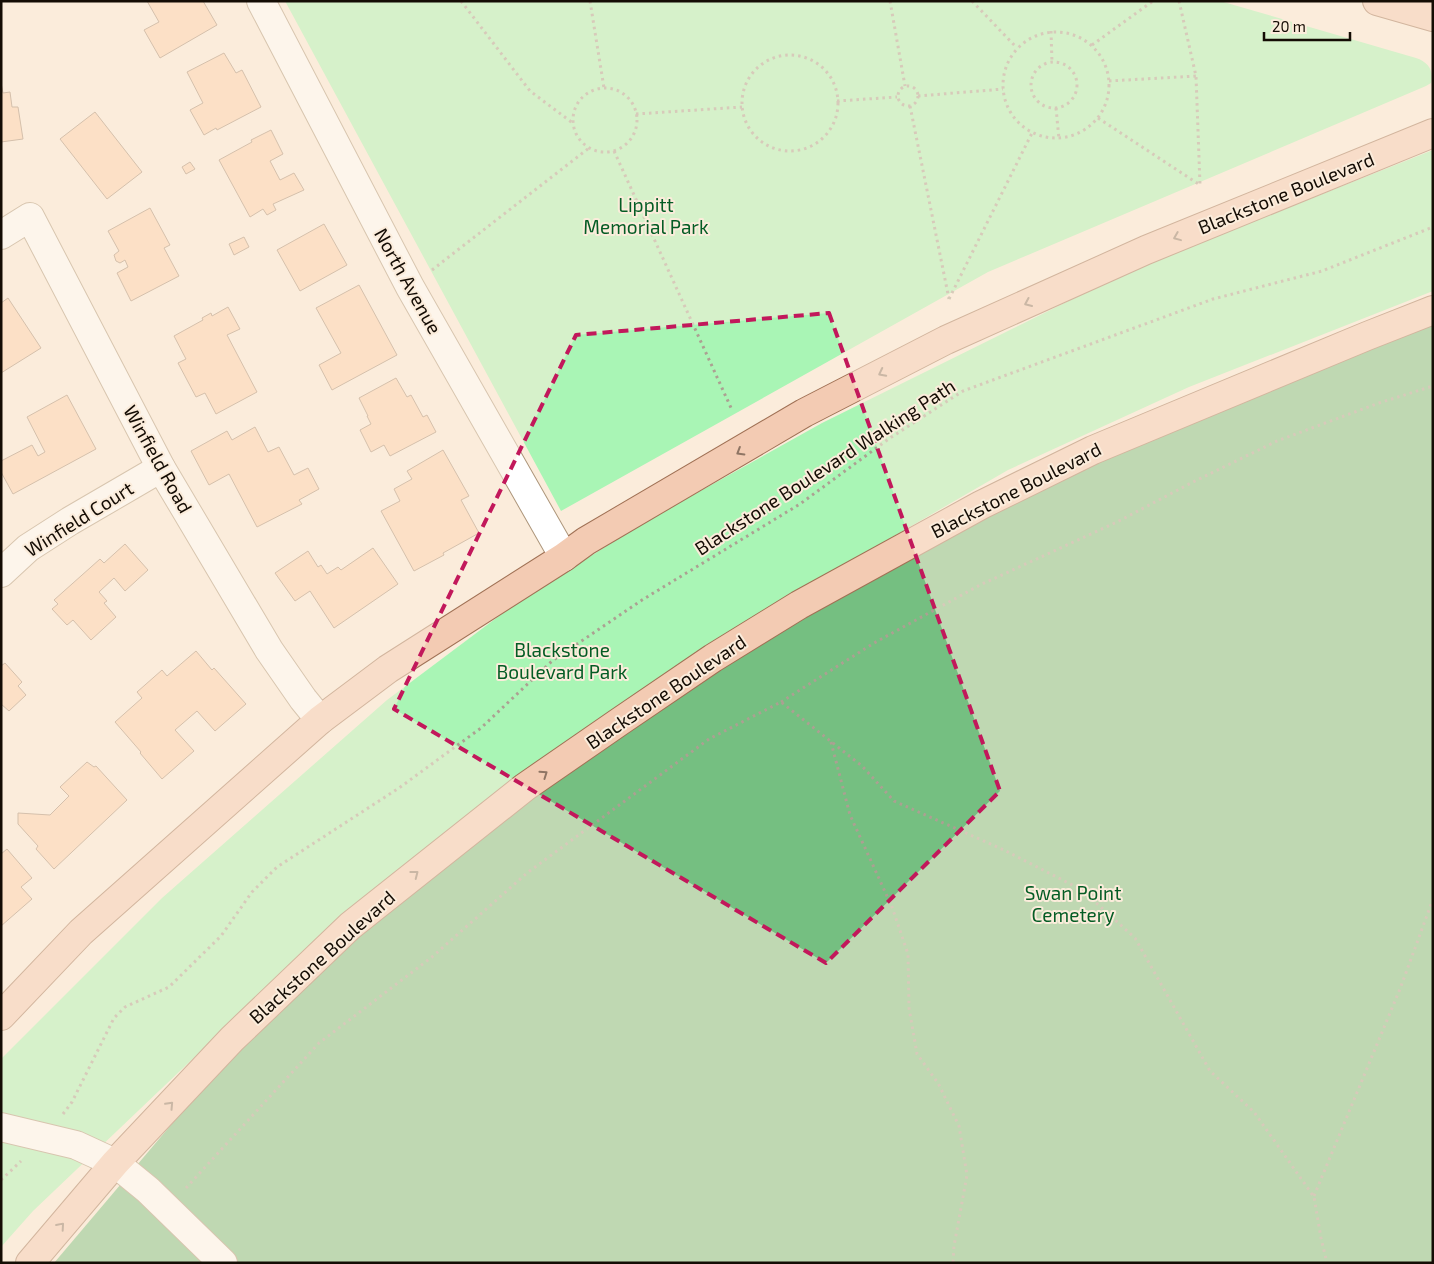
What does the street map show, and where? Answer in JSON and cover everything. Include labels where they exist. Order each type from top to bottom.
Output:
[{"type":"main road","points":[[1377,1],[1433,17]]},
{"type":"main road","name":"Blackstone Boulevard","points":[[1,1016],[80,932],[320,720],[388,669],[586,541],[804,413],[946,340],[1146,250],[1433,132]]},
{"type":"main road","name":"Blackstone Boulevard","points":[[30,1263],[115,1163],[232,1039],[350,926],[525,787],[713,658],[800,605],[981,505],[1093,450],[1433,310]]},
{"type":"street","name":"North Avenue","points":[[261,1],[410,287],[564,557]]},
{"type":"street","name":"Winfield Road","points":[[1,235],[30,217],[161,468],[269,650],[320,720]]},
{"type":"street","name":"Winfield Court","points":[[1,573],[35,544],[70,521],[161,468]]},
{"type":"street","points":[[1,1127],[76,1145],[115,1163],[148,1190],[223,1263]]},
{"type":"path","points":[[461,1],[530,91],[574,124]]},
{"type":"path","points":[[590,1],[604,88]]},
{"type":"path","points":[[890,1],[905,86]]},
{"type":"path","points":[[972,1],[1017,48]]},
{"type":"path","points":[[1092,46],[1153,1]]},
{"type":"path","points":[[1098,118],[1200,185],[1196,76],[1179,1]]},
{"type":"path","points":[[1051,31],[1052,63]]},
{"type":"path","points":[[1051,31],[1066,32],[1080,37],[1092,46],[1107,68],[1109,81],[1108,94],[1098,118],[1087,129],[1073,136],[1059,139],[1045,138],[1032,133],[1019,124],[1009,110],[1003,94],[1003,78],[1007,62],[1017,48],[1038,34],[1051,31]]},
{"type":"path","points":[[793,54],[808,58],[821,66],[831,79],[837,94],[837,101],[833,125],[823,137],[810,146],[794,151],[779,150],[764,143],[752,133],[745,119],[742,106],[744,88],[751,74],[762,63],[777,56],[793,54]]},
{"type":"path","points":[[1052,63],[1065,65],[1070,69],[1076,81],[1072,99],[1067,104],[1056,108],[1036,100],[1031,86],[1032,80],[1039,68],[1052,63]]},
{"type":"path","points":[[1109,81],[1196,76]]},
{"type":"path","points":[[905,86],[915,88],[918,96],[917,101],[910,106],[902,105],[897,97],[899,90],[905,86]]},
{"type":"path","points":[[604,88],[614,89],[622,93],[630,100],[636,114],[636,128],[631,138],[623,146],[614,151],[606,152],[589,148],[582,142],[576,134],[574,124],[574,114],[584,96],[594,90],[604,88]]},
{"type":"path","points":[[918,96],[1003,89]]},
{"type":"path","points":[[837,101],[897,97]]},
{"type":"path","points":[[636,114],[742,106]]},
{"type":"path","points":[[910,106],[948,299],[1032,133]]},
{"type":"path","points":[[1056,108],[1059,139]]},
{"type":"path","points":[[410,287],[589,148]]},
{"type":"path","points":[[614,151],[732,410]]},
{"type":"path","name":"Blackstone Boulevard Walking Path","points":[[1,1180],[44,1137],[72,1102],[114,1018],[125,1007],[169,987],[222,936],[252,892],[277,867],[399,788],[474,733],[552,662],[642,600],[800,504],[890,438],[963,391],[1212,299],[1322,271],[1433,227]]},
{"type":"path","points":[[167,1209],[319,1043],[432,958],[527,873],[709,739],[781,702],[874,643],[980,584],[1117,522],[1277,441],[1379,403],[1433,386]]},
{"type":"path","points":[[781,702],[862,766],[894,801],[1004,850],[1082,890],[1135,938],[1210,1071],[1254,1112],[1314,1197],[1327,1263]]},
{"type":"path","points":[[831,742],[850,815],[892,907],[908,954],[909,1008],[917,1054],[938,1083],[959,1126],[968,1175],[954,1246],[953,1263]]},
{"type":"path","points":[[1314,1197],[1400,989],[1433,898]]},
{"type":"highlighted area","points":[[829,313],[1000,791],[826,963],[394,709],[576,335]]},
{"type":"green space","name":"Lippitt Memorial Park","points":[[285,1],[1220,1],[1416,58],[1427,64],[1431,70],[1432,78],[1431,83],[1426,86],[988,272],[561,511]]},
{"type":"green space","name":"Blackstone Boulevard Park","points":[[1433,150],[1433,291],[1189,387],[1008,470],[863,554],[511,780],[329,929],[33,1211],[1,1247],[1,1059],[162,898],[387,700],[515,604],[643,523],[822,423],[1133,269]]},
{"type":"green space","name":"Swan Point Cemetery","points":[[1433,308],[1433,1263],[54,1263],[198,1093],[445,840],[995,499]]},
{"type":"building","points":[[147,1],[203,1],[217,25],[160,58],[144,30],[159,22]]},
{"type":"building","points":[[224,53],[236,73],[242,70],[261,107],[204,135],[190,110],[203,103],[187,72]]},
{"type":"building","points":[[1,83],[3,93],[10,92],[12,107],[18,107],[23,139],[1,142]]},
{"type":"building","points":[[95,112],[142,172],[107,199],[60,139]]},
{"type":"building","points":[[271,130],[283,154],[270,161],[280,180],[294,173],[304,190],[273,204],[276,210],[267,215],[263,209],[250,217],[219,160]]},
{"type":"building","points":[[190,162],[195,169],[186,174],[182,167]]},
{"type":"building","points":[[150,208],[170,245],[164,248],[179,276],[131,301],[117,273],[128,267],[125,260],[120,263],[116,261],[114,255],[119,251],[108,231]]},
{"type":"building","points":[[324,224],[347,265],[300,291],[277,250]]},
{"type":"building","points":[[244,237],[249,247],[234,255],[229,244]]},
{"type":"building","points":[[359,285],[397,355],[332,390],[319,365],[341,353],[316,308]]},
{"type":"building","points":[[8,298],[41,348],[1,373],[1,303]]},
{"type":"building","points":[[228,307],[240,329],[227,335],[257,392],[216,414],[205,393],[196,397],[178,363],[186,359],[174,336],[203,320],[202,318],[211,313],[212,316]]},
{"type":"building","points":[[396,378],[407,397],[411,395],[423,417],[427,415],[436,432],[390,456],[384,445],[371,452],[360,430],[371,424],[359,398]]},
{"type":"building","points":[[67,395],[96,449],[13,494],[1,472],[1,461],[32,445],[38,456],[45,452],[27,417]]},
{"type":"building","points":[[255,427],[268,452],[279,447],[294,475],[308,468],[319,489],[299,500],[302,504],[257,527],[229,474],[209,485],[191,451],[227,431],[232,440]]},
{"type":"building","points":[[443,450],[469,496],[461,500],[479,533],[414,571],[381,511],[400,501],[394,489],[412,479],[407,471]]},
{"type":"building","points":[[125,544],[148,570],[125,591],[114,578],[99,592],[107,601],[104,603],[116,617],[91,640],[73,620],[67,625],[52,609],[58,604],[54,600],[100,559],[104,563]]},
{"type":"building","points":[[373,548],[398,584],[334,628],[310,591],[295,601],[275,573],[308,551],[318,567],[321,565],[327,574],[338,567],[341,570]]},
{"type":"building","points":[[196,651],[246,704],[215,731],[197,711],[175,730],[194,751],[162,779],[115,722],[142,698],[137,692],[162,670],[167,676]]},
{"type":"building","points":[[5,663],[22,682],[18,686],[26,695],[9,711],[1,704],[1,666]]},
{"type":"building","points":[[87,762],[94,767],[96,766],[127,800],[54,869],[36,849],[38,846],[18,824],[18,813],[50,815],[69,796],[60,787]]},
{"type":"building","points":[[7,849],[32,878],[21,887],[32,899],[1,926],[1,854]]}]
